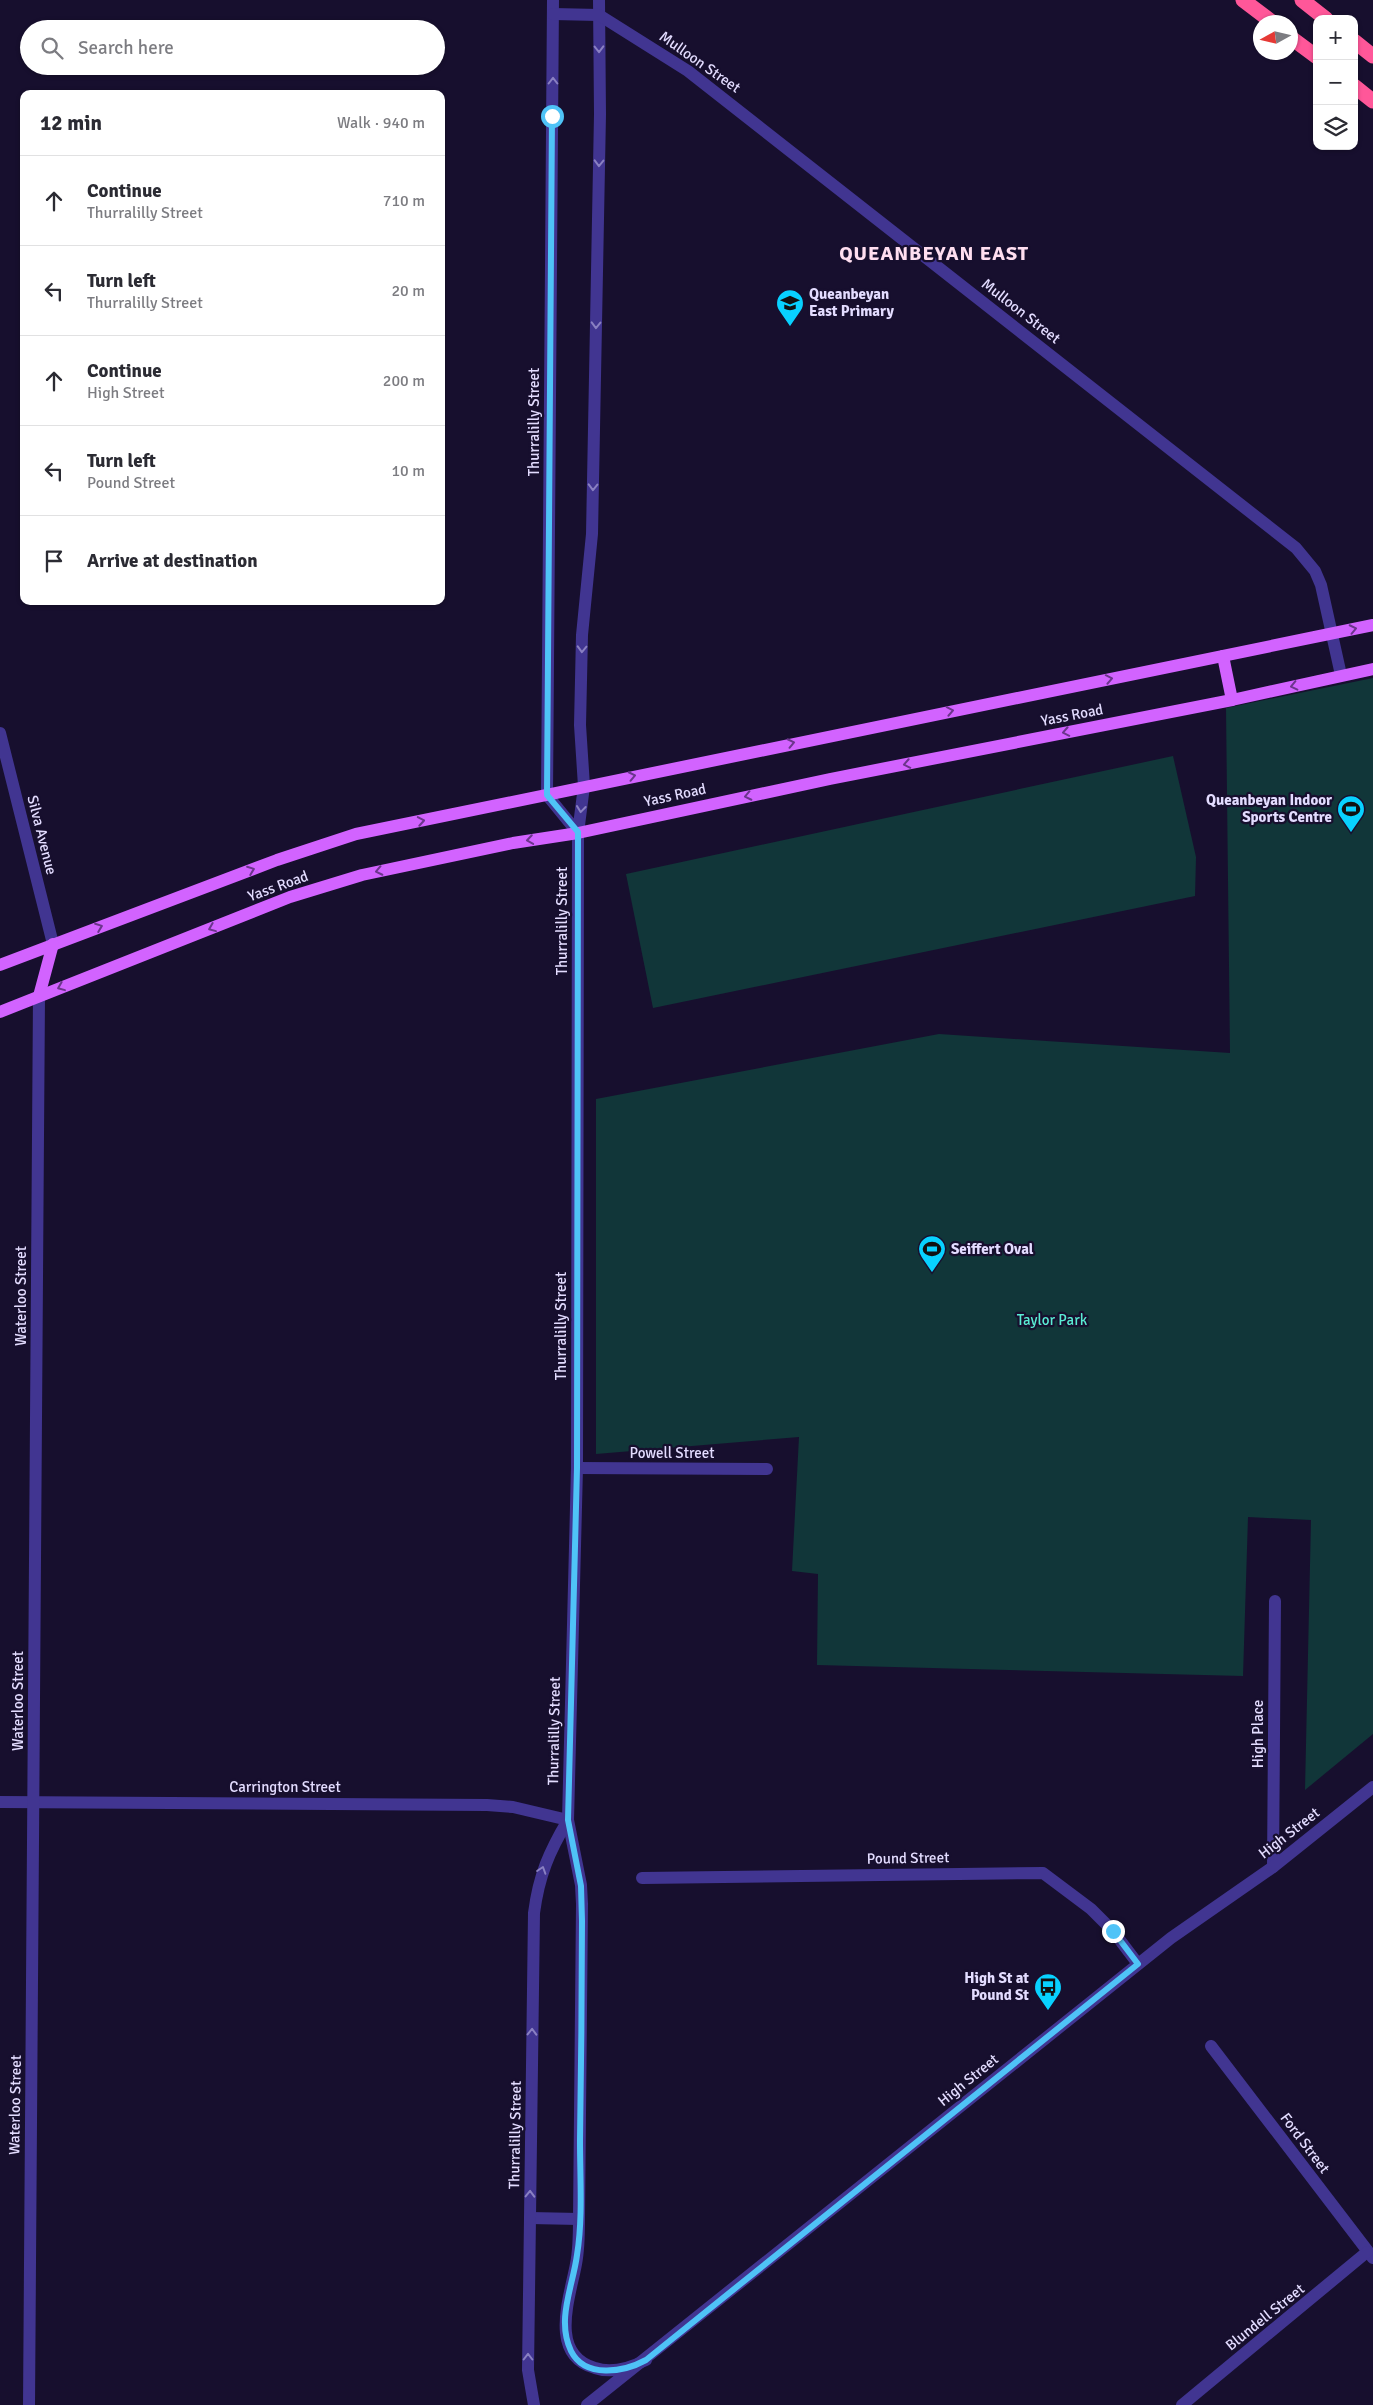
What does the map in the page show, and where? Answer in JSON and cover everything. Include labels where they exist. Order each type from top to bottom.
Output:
[{"type":"highway","points":[[1243,0],[1263,15]]},
{"type":"highway","points":[[1302,0],[1321,15]]},
{"type":"highway","points":[[1298,43],[1313,54]]},
{"type":"highway","points":[[1358,44],[1373,56]]},
{"type":"highway","points":[[1358,89],[1373,101]]},
{"type":"main road","name":"Yass Road","points":[[0,965],[320,844],[389,826],[465,813],[584,786],[1373,625]]},
{"type":"main road","points":[[1223,656],[1232,700]]},
{"type":"main road","name":"Yass Road","points":[[0,1012],[290,897],[362,875],[830,779],[1232,700],[1373,669]]},
{"type":"main road","points":[[39,996],[53,944]]},
{"type":"street","name":"Thurralilly Street","points":[[547,795],[553,0]]},
{"type":"street","name":"Thurralilly Street","points":[[599,0],[600,114],[592,534],[583,626],[580,711],[584,786],[578,832],[577,1468],[568,1820],[580,1878],[582,1904],[579,2219],[578,2252],[566,2319],[567,2340],[572,2353],[586,2365],[605,2370],[625,2369],[646,2360]]},
{"type":"street","points":[[553,14],[599,15]]},
{"type":"street","name":"Mulloon Street","points":[[599,15],[688,70],[1296,548],[1311,564],[1318,577],[1342,675]]},
{"type":"street","name":"Silva Avenue","points":[[0,733],[53,944]]},
{"type":"street","points":[[547,795],[578,832]]},
{"type":"street","name":"Waterloo Street","points":[[29,2405],[39,996]]},
{"type":"street","name":"Powell Street","points":[[577,1468],[767,1469]]},
{"type":"street","name":"High Place","points":[[1274,1867],[1275,1600]]},
{"type":"street","name":"High Street","points":[[588,2405],[1171,1938],[1274,1867],[1373,1787]]},
{"type":"street","name":"Carrington Street","points":[[0,1802],[487,1806],[513,1807],[568,1820]]},
{"type":"street","name":"Thurralilly Street","points":[[534,2405],[528,2370],[534,1913],[539,1880],[545,1861],[568,1820]]},
{"type":"street","name":"Pound Street","points":[[642,1878],[1043,1873],[1091,1909],[1113,1931],[1138,1964]]},
{"type":"street","name":"Ford Street","points":[[1211,2046],[1370,2255]]},
{"type":"street","points":[[530,2218],[579,2219]]},
{"type":"street","name":"Blundell Street","points":[[1182,2405],[1370,2255]]},
{"type":"green space","name":"Taylor Park","points":[[1373,678],[1373,1734],[1305,1790],[1311,1520],[1248,1517],[1243,1676],[817,1665],[818,1574],[792,1571],[799,1437],[596,1454],[596,1099],[939,1034],[1230,1053],[1226,708]]},
{"type":"green space","points":[[1173,756],[1196,857],[1195,896],[653,1008],[626,874]]},
{"type":"place","name":"Queanbeyan East Primary","points":[[790,327]]},
{"type":"place","name":"Queanbeyan Indoor Sports Centre","points":[[1351,833]]},
{"type":"place","name":"Seiffert Oval","points":[[932,1273]]},
{"type":"place","name":"High St at Pound St","points":[[1048,2011]]},
{"type":"district","name":"QUEANBEYAN EAST","points":[[934,253]]},
{"type":"route","points":[[552,116],[547,795],[578,832],[577,1468],[568,1820],[581,1886],[582,1921],[579,2238],[574,2275],[568,2295],[566,2319],[567,2340],[575,2357],[586,2365],[605,2370],[625,2369],[646,2360],[1138,1964],[1113,1931]]}]
